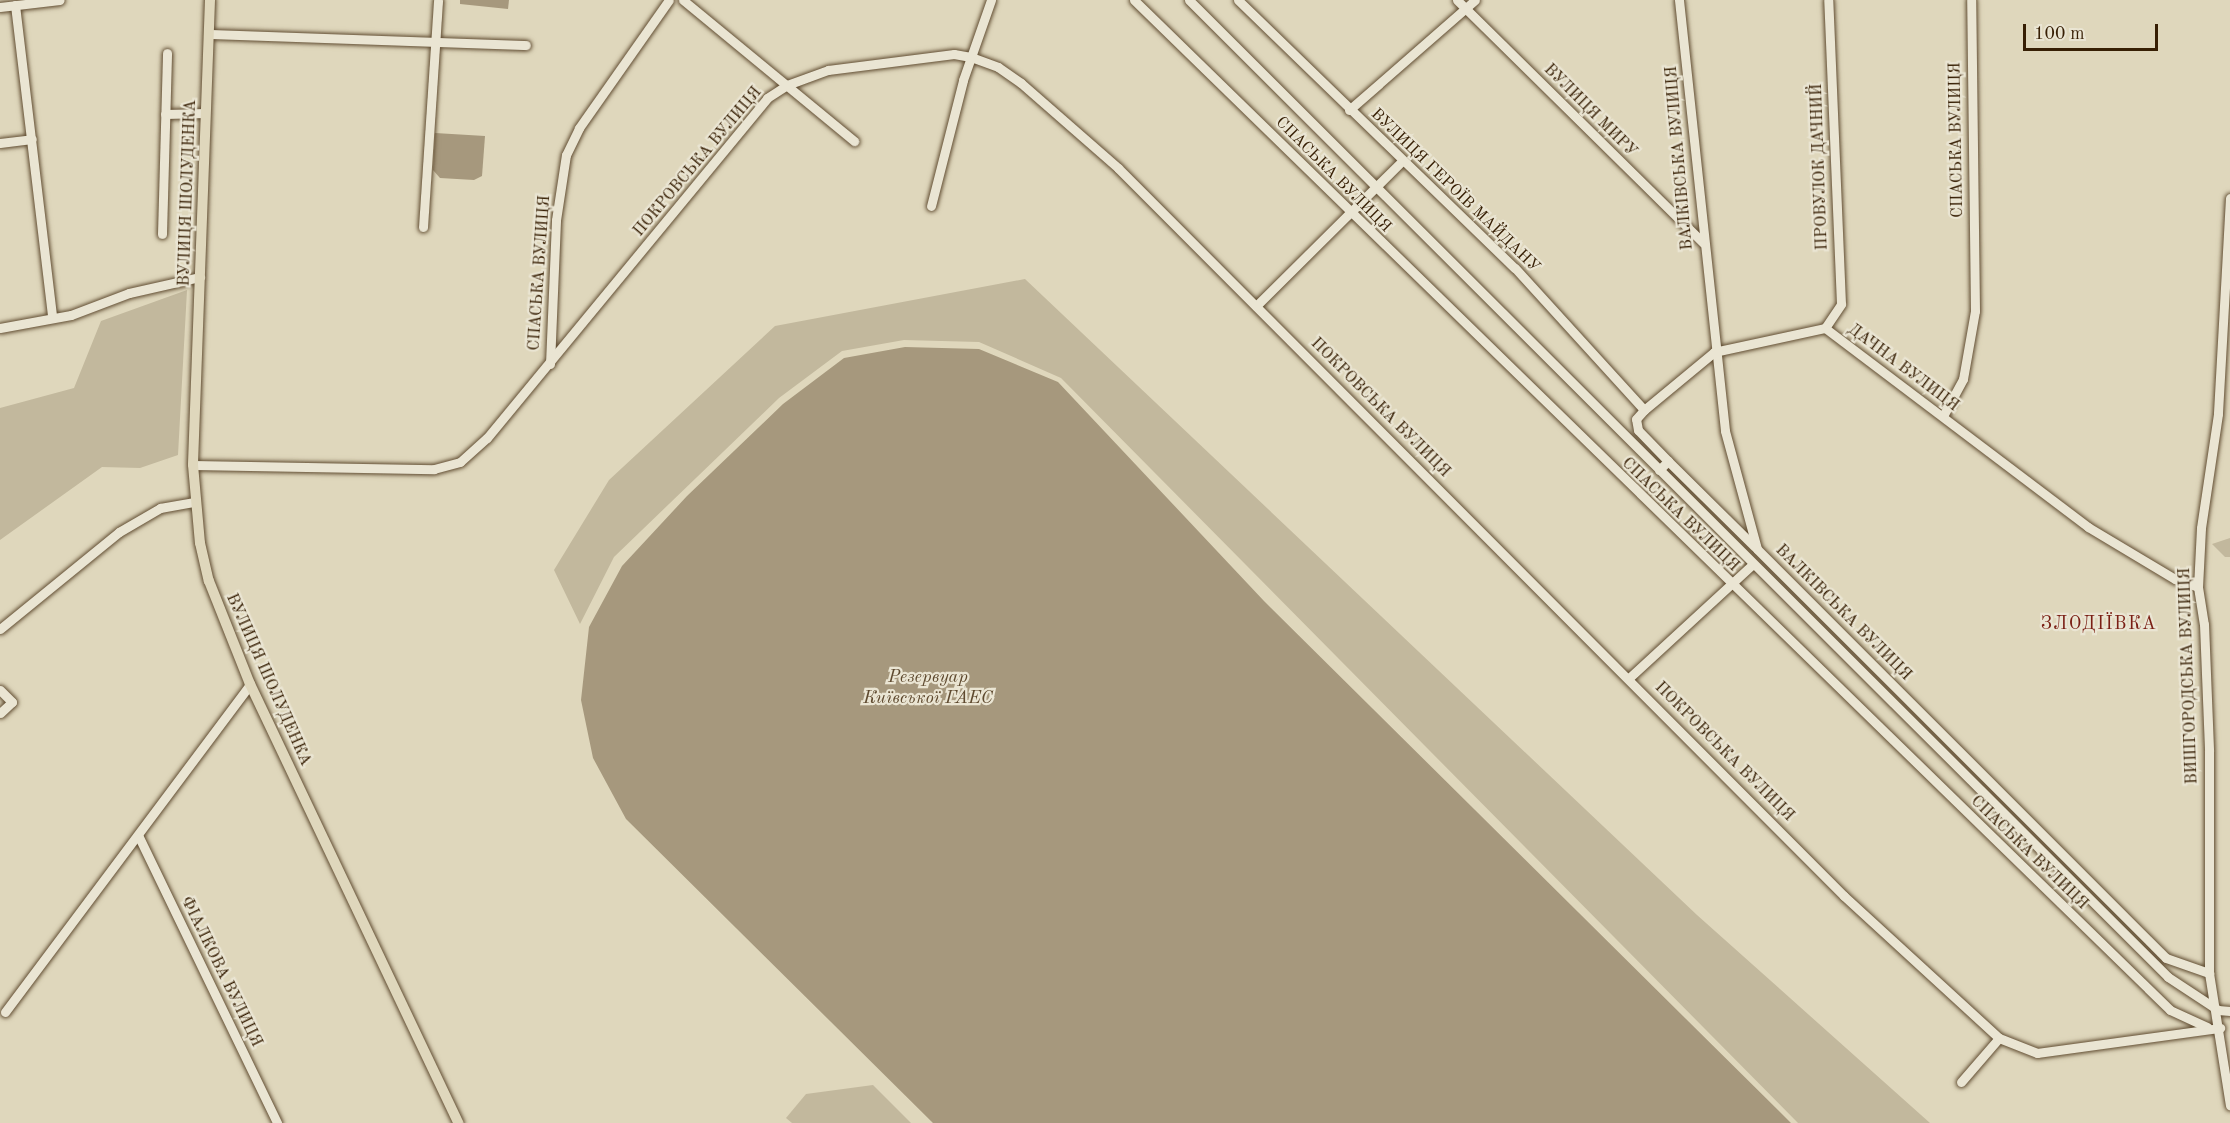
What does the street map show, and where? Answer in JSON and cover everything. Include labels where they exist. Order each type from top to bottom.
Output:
[{"type":"main road","name":"ВУЛИЦЯ ШОЛУДЕНКА","points":[[210,0],[194,465],[194,502],[209,581],[250,684],[458,1123]]},
{"type":"street","points":[[0,7],[60,0]]},
{"type":"street","points":[[423,227],[438,0]]},
{"type":"street","name":"СПАСЬКА ВУЛИЦЯ","points":[[550,364],[556,220],[566,155],[579,128],[669,0]]},
{"type":"street","points":[[683,0],[854,141]]},
{"type":"street","points":[[931,206],[971,57],[991,0]]},
{"type":"street","name":"СПАСЬКА ВУЛИЦЯ","points":[[1134,0],[1351,215],[2170,1010],[2202,1027],[2220,1028]]},
{"type":"street","name":"СПАСЬКА ВУЛИЦЯ","points":[[1189,0],[2168,977],[2218,1010]]},
{"type":"street","name":"ВУЛИЦЯ ГЕРОЇВ МАЙДАНУ","points":[[1238,0],[1349,110],[1515,268],[1644,410]]},
{"type":"street","name":"ВУЛИЦЯ МИРУ","points":[[1457,0],[1703,243]]},
{"type":"street","points":[[1349,110],[1475,0]]},
{"type":"street","name":"ВАЛКІВСЬКА ВУЛИЦЯ","points":[[1679,0],[1714,352],[1725,431],[1757,549],[2166,957],[2209,973]]},
{"type":"street","name":"ПРОВУЛОК ДАЧНИЙ","points":[[1825,327],[1841,304],[1828,0]]},
{"type":"street","name":"СПАСЬКА ВУЛИЦЯ","points":[[1943,416],[1963,379],[1975,311],[1971,0]]},
{"type":"street","points":[[15,5],[52,317]]},
{"type":"street","points":[[208,34],[526,45]]},
{"type":"street","points":[[162,234],[167,53]]},
{"type":"street","name":"ПОКРОВСЬКА ВУЛИЦЯ","points":[[194,465],[443,466],[460,462],[487,438],[550,364],[768,98],[787,85],[828,70],[954,54],[971,57],[998,67],[1065,118],[1629,678],[1844,896],[1998,1038],[2037,1053],[2220,1028]]},
{"type":"street","points":[[165,114],[205,113]]},
{"type":"street","points":[[0,143],[32,139]]},
{"type":"street","points":[[1256,306],[1351,215],[1402,161]]},
{"type":"street","name":"ВИШГОРОДСЬКА ВУЛИЦЯ","points":[[2230,198],[2218,414],[2201,528],[2198,587],[2204,624],[2209,751],[2209,973],[2218,1010],[2230,1106]]},
{"type":"street","points":[[0,328],[52,317],[200,277]]},
{"type":"street","name":"ДАЧНА ВУЛИЦЯ","points":[[1644,410],[1714,352],[1825,327],[2088,527],[2175,579],[2198,587]]},
{"type":"street","points":[[1644,410],[1636,419],[1638,430],[1757,549]]},
{"type":"street","points":[[1659,470],[1668,461]]},
{"type":"street","points":[[0,629],[119,532],[160,508],[194,502]]},
{"type":"street","points":[[1629,678],[1753,564]]},
{"type":"street","points":[[5,1012],[250,684]]},
{"type":"street","points":[[0,690],[12,702],[0,713]]},
{"type":"street","points":[[1906,716],[1916,706]]},
{"type":"street","name":"ФІАЛКОВА ВУЛИЦЯ","points":[[138,835],[277,1123]]},
{"type":"street","points":[[2109,918],[2118,909]]},
{"type":"street","points":[[2218,1010],[2230,1011]]},
{"type":"street","points":[[1961,1082],[1998,1038]]},
{"type":"shaded area","points":[[1025,279],[1697,915],[1930,1123],[1798,1123],[1061,378],[979,342],[904,340],[842,351],[779,398],[614,557],[580,624],[554,570],[609,480],[775,326]]},
{"type":"shaded area","points":[[187,290],[178,455],[140,468],[102,467],[0,540],[0,408],[74,388],[101,321]]},
{"type":"shaded area","points":[[2230,538],[2230,557],[2225,557],[2212,544]]},
{"type":"shaded area","points":[[873,1085],[911,1123],[792,1123],[786,1118],[806,1094]]},
{"type":"water","points":[[460,0],[509,0],[508,9],[460,4]]},
{"type":"water","points":[[435,133],[485,136],[482,176],[474,180],[440,178],[433,170]]},
{"type":"water","name":"Резервуар Київської ГАЕС","points":[[905,347],[979,349],[1058,382],[1264,601],[1791,1123],[933,1123],[626,819],[593,758],[581,700],[589,627],[622,566],[687,496],[783,404],[844,358]]},
{"type":"district","name":"ЗЛОДІЇВКА","points":[[2099,624]]}]
